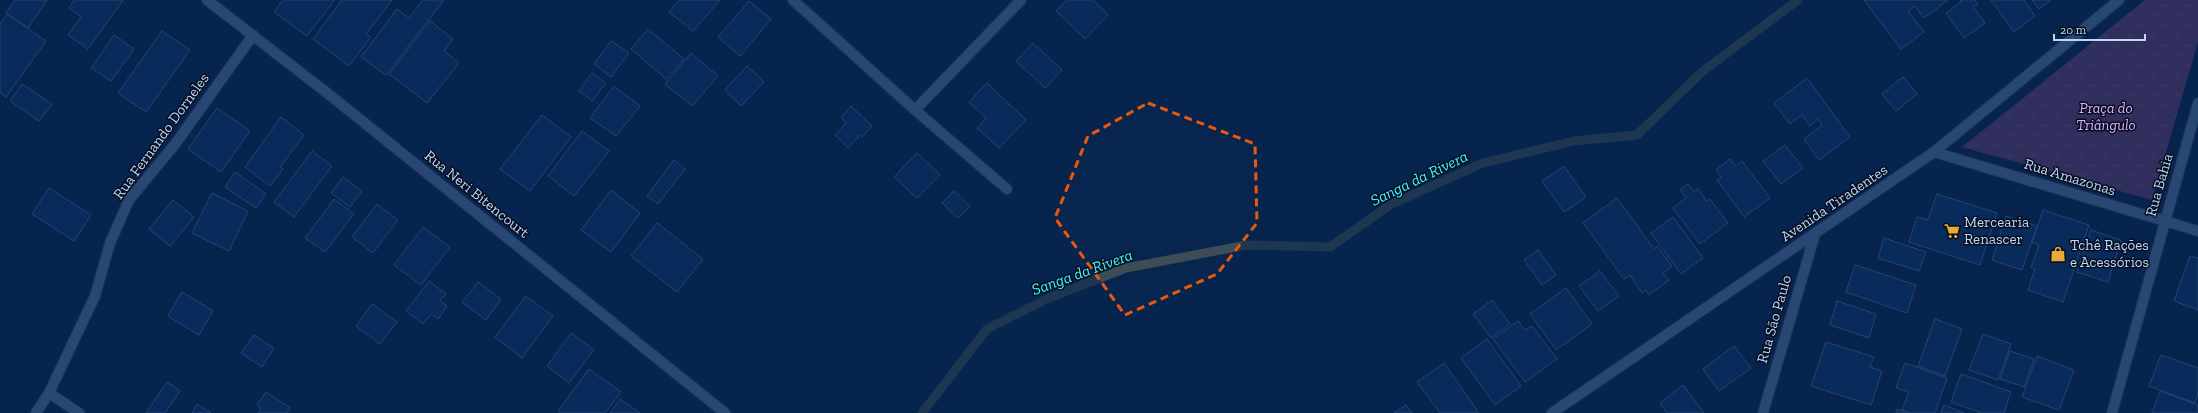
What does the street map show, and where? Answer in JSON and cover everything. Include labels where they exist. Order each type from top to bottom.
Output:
[{"type":"street","name":"Rua Neri Bitencourt","points":[[207,0],[253,35],[725,413]]},
{"type":"street","points":[[793,0],[915,110],[1007,189]]},
{"type":"street","points":[[915,110],[1021,0]]},
{"type":"street","name":"Avenida Tiradentes","points":[[1552,413],[1934,152],[2119,0]]},
{"type":"street","name":"Rua Fernando Dorneles","points":[[36,413],[49,393],[95,296],[110,243],[129,200],[176,143],[253,35]]},
{"type":"street","name":"Rua Bahia","points":[[2112,413],[2198,103]]},
{"type":"street","name":"Rua Amazonas","points":[[1934,152],[2198,231]]},
{"type":"street","name":"Rua São Paulo","points":[[1763,413],[1815,234]]},
{"type":"street","points":[[49,393],[79,413]]},
{"type":"highlighted area","points":[[1148,103],[1255,144],[1257,223],[1217,274],[1125,315],[1055,218],[1088,136]]},
{"type":"green space","name":"Praça do Triângulo","points":[[2145,0],[2198,0],[2198,42],[2152,200],[1962,147]]},
{"type":"building","points":[[15,0],[47,0],[28,28],[6,13]]},
{"type":"building","points":[[74,0],[123,0],[88,49],[68,35],[81,17],[69,8]]},
{"type":"building","points":[[283,0],[334,1],[307,36],[274,12]]},
{"type":"building","points":[[342,0],[392,0],[366,34],[371,37],[349,66],[313,39]]},
{"type":"building","points":[[423,0],[444,0],[386,75],[361,57],[397,9],[409,18]]},
{"type":"building","points":[[679,0],[720,0],[693,31],[669,12]]},
{"type":"building","points":[[1067,0],[1093,0],[1108,15],[1085,39],[1056,11]]},
{"type":"building","points":[[1864,0],[1948,0],[1924,18],[1915,6],[1908,11],[1924,32],[1901,49]]},
{"type":"building","points":[[1960,0],[1975,0],[1978,4],[1973,7],[1985,23],[1964,38],[1946,13],[1961,2]]},
{"type":"building","points":[[1991,0],[2024,0],[2035,16],[2014,32]]},
{"type":"building","points":[[2032,0],[2051,0],[2039,9]]},
{"type":"building","points":[[749,1],[771,19],[740,56],[718,37]]},
{"type":"building","points":[[7,14],[46,41],[6,97],[0,93],[0,24]]},
{"type":"building","points":[[430,21],[453,39],[444,51],[459,63],[427,103],[389,74]]},
{"type":"building","points":[[648,29],[684,59],[666,79],[631,49]]},
{"type":"building","points":[[162,31],[190,50],[146,112],[118,93]]},
{"type":"building","points":[[114,35],[134,49],[111,81],[91,68]]},
{"type":"building","points":[[611,41],[629,53],[611,77],[594,64]]},
{"type":"building","points":[[1033,43],[1062,70],[1045,88],[1016,61]]},
{"type":"building","points":[[691,53],[718,76],[692,106],[665,84]]},
{"type":"building","points":[[747,66],[764,82],[741,106],[725,90]]},
{"type":"building","points":[[592,73],[606,83],[592,101],[579,91]]},
{"type":"building","points":[[1903,77],[1917,94],[1896,111],[1882,94]]},
{"type":"building","points":[[1807,78],[1850,137],[1819,160],[1804,139],[1822,125],[1818,119],[1810,126],[1802,115],[1790,124],[1774,103]]},
{"type":"building","points":[[987,83],[1026,120],[999,148],[977,128],[986,118],[969,102]]},
{"type":"building","points":[[22,84],[52,104],[39,121],[10,101]]},
{"type":"building","points":[[614,86],[640,106],[616,136],[590,118]]},
{"type":"building","points":[[851,106],[872,126],[862,137],[860,135],[848,148],[835,135],[846,123],[841,117]]},
{"type":"building","points":[[217,108],[250,131],[221,172],[188,149]]},
{"type":"building","points":[[542,115],[571,137],[530,191],[500,169]]},
{"type":"building","points":[[281,117],[304,135],[280,167],[283,169],[270,186],[245,167]]},
{"type":"building","points":[[582,131],[609,151],[574,196],[548,176]]},
{"type":"building","points":[[1785,145],[1803,168],[1781,184],[1763,161]]},
{"type":"building","points":[[312,151],[332,166],[294,217],[274,202]]},
{"type":"building","points":[[917,153],[940,175],[917,198],[894,177]]},
{"type":"building","points":[[1730,159],[1736,166],[1742,161],[1770,198],[1744,217],[1717,180],[1721,177],[1716,170]]},
{"type":"building","points":[[674,160],[685,169],[658,204],[647,196]]},
{"type":"building","points":[[1564,166],[1586,197],[1564,212],[1542,181]]},
{"type":"building","points":[[235,172],[266,194],[256,208],[225,187]]},
{"type":"building","points":[[343,177],[362,191],[350,207],[331,193]]},
{"type":"building","points":[[1688,184],[1694,192],[1698,189],[1707,201],[1710,199],[1728,223],[1700,244],[1673,208],[1686,198],[1680,190]]},
{"type":"building","points":[[49,188],[91,215],[74,241],[32,214]]},
{"type":"building","points":[[611,190],[640,213],[611,252],[581,230]]},
{"type":"building","points":[[954,191],[970,206],[958,218],[942,203]]},
{"type":"building","points":[[212,193],[248,211],[229,251],[192,233]]},
{"type":"building","name":"Mercearia Renascer","points":[[1937,194],[1997,213],[1980,265],[1909,242],[1917,217],[1928,220]]},
{"type":"building","points":[[1617,198],[1654,249],[1657,246],[1672,266],[1663,273],[1669,280],[1649,295],[1646,290],[1642,293],[1630,275],[1624,279],[1583,223]]},
{"type":"building","points":[[334,199],[354,214],[325,252],[305,238]]},
{"type":"building","points":[[173,200],[194,217],[170,246],[149,229]]},
{"type":"building","points":[[377,204],[398,220],[373,253],[352,237]]},
{"type":"building","name":"Tchê Rações e Acessórios","points":[[2043,210],[2089,225],[2063,302],[2028,290],[2035,269],[2031,268],[2039,245],[2032,242]]},
{"type":"building","points":[[2006,216],[2037,226],[2022,270],[1992,260]]},
{"type":"building","points":[[1673,217],[1703,258],[1681,274],[1651,233]]},
{"type":"building","points":[[657,223],[703,259],[677,292],[631,256]]},
{"type":"building","points":[[423,227],[450,247],[421,285],[394,265]]},
{"type":"building","points":[[2091,230],[2121,240],[2108,282],[2077,272]]},
{"type":"building","points":[[1884,238],[1926,252],[1919,271],[1878,258]]},
{"type":"building","points":[[1538,250],[1556,275],[1542,285],[1524,260]]},
{"type":"building","points":[[2190,256],[2198,258],[2198,310],[2174,301]]},
{"type":"building","points":[[1855,265],[1916,285],[1907,313],[1846,292]]},
{"type":"building","points":[[1600,271],[1619,296],[1598,311],[1579,286]]},
{"type":"building","points":[[429,281],[446,294],[440,301],[447,306],[438,319],[431,314],[423,324],[406,311]]},
{"type":"building","points":[[478,282],[501,299],[486,320],[462,302]]},
{"type":"building","points":[[1566,288],[1592,324],[1556,350],[1530,314]]},
{"type":"building","points":[[182,292],[213,311],[199,335],[168,316]]},
{"type":"building","points":[[526,296],[553,316],[522,358],[495,337]]},
{"type":"building","points":[[1492,300],[1510,324],[1491,338],[1473,314]]},
{"type":"building","points":[[1837,301],[1876,314],[1869,338],[1830,325]]},
{"type":"building","points":[[372,304],[397,322],[380,344],[356,326]]},
{"type":"building","points":[[1935,319],[1962,329],[1945,376],[1918,366]]},
{"type":"building","points":[[1518,321],[1525,330],[1532,326],[1557,359],[1525,382],[1493,339]]},
{"type":"building","points":[[571,333],[594,350],[569,383],[547,366]]},
{"type":"building","points":[[1983,334],[2011,344],[1998,380],[1969,370]]},
{"type":"building","points":[[254,335],[274,348],[262,367],[241,353]]},
{"type":"building","points":[[1487,339],[1521,386],[1495,405],[1461,358]]},
{"type":"building","points":[[1826,342],[1874,357],[1870,367],[1882,371],[1871,405],[1811,386]]},
{"type":"building","points":[[1734,346],[1751,368],[1719,391],[1703,369]]},
{"type":"building","points":[[2010,351],[2034,359],[2024,387],[2000,379]]},
{"type":"building","points":[[2161,355],[2198,368],[2198,394],[2195,403],[2149,386]]},
{"type":"building","points":[[2037,356],[2074,370],[2059,410],[2022,397]]},
{"type":"building","points":[[1444,363],[1479,413],[1440,413],[1417,382]]},
{"type":"building","points":[[1905,363],[1947,378],[1935,413],[1910,413],[1902,410],[1909,392],[1896,388]]},
{"type":"building","points":[[589,369],[621,392],[605,413],[560,413],[558,411]]},
{"type":"building","points":[[1961,374],[2011,392],[2004,413],[1981,413],[1951,402]]},
{"type":"building","points":[[167,382],[180,391],[165,413],[146,413]]},
{"type":"building","points":[[1683,385],[1704,413],[1667,413],[1660,403]]},
{"type":"building","points":[[2160,391],[2198,405],[2198,413],[2152,413]]},
{"type":"building","points":[[266,392],[290,408],[287,413],[258,413],[261,409],[257,405]]},
{"type":"building","points":[[620,399],[640,413],[610,413]]},
{"type":"building","points":[[197,404],[211,413],[192,413]]},
{"type":"building","points":[[1406,405],[1412,413],[1394,413]]},
{"type":"building","points":[[1944,405],[1964,413],[1941,413]]},
{"type":"building","points":[[1897,409],[1909,413],[1896,413]]},
{"type":"waterway","name":"Sanga da Rivera","points":[[922,413],[987,329],[1049,298],[1126,268],[1247,245],[1330,247],[1390,205],[1483,163],[1574,141],[1637,135],[1703,71],[1798,0]]},
{"type":"place","name":"Mercearia Renascer","points":[[1952,231]]},
{"type":"place","name":"Tchê Rações e Acessórios","points":[[2058,254]]}]
